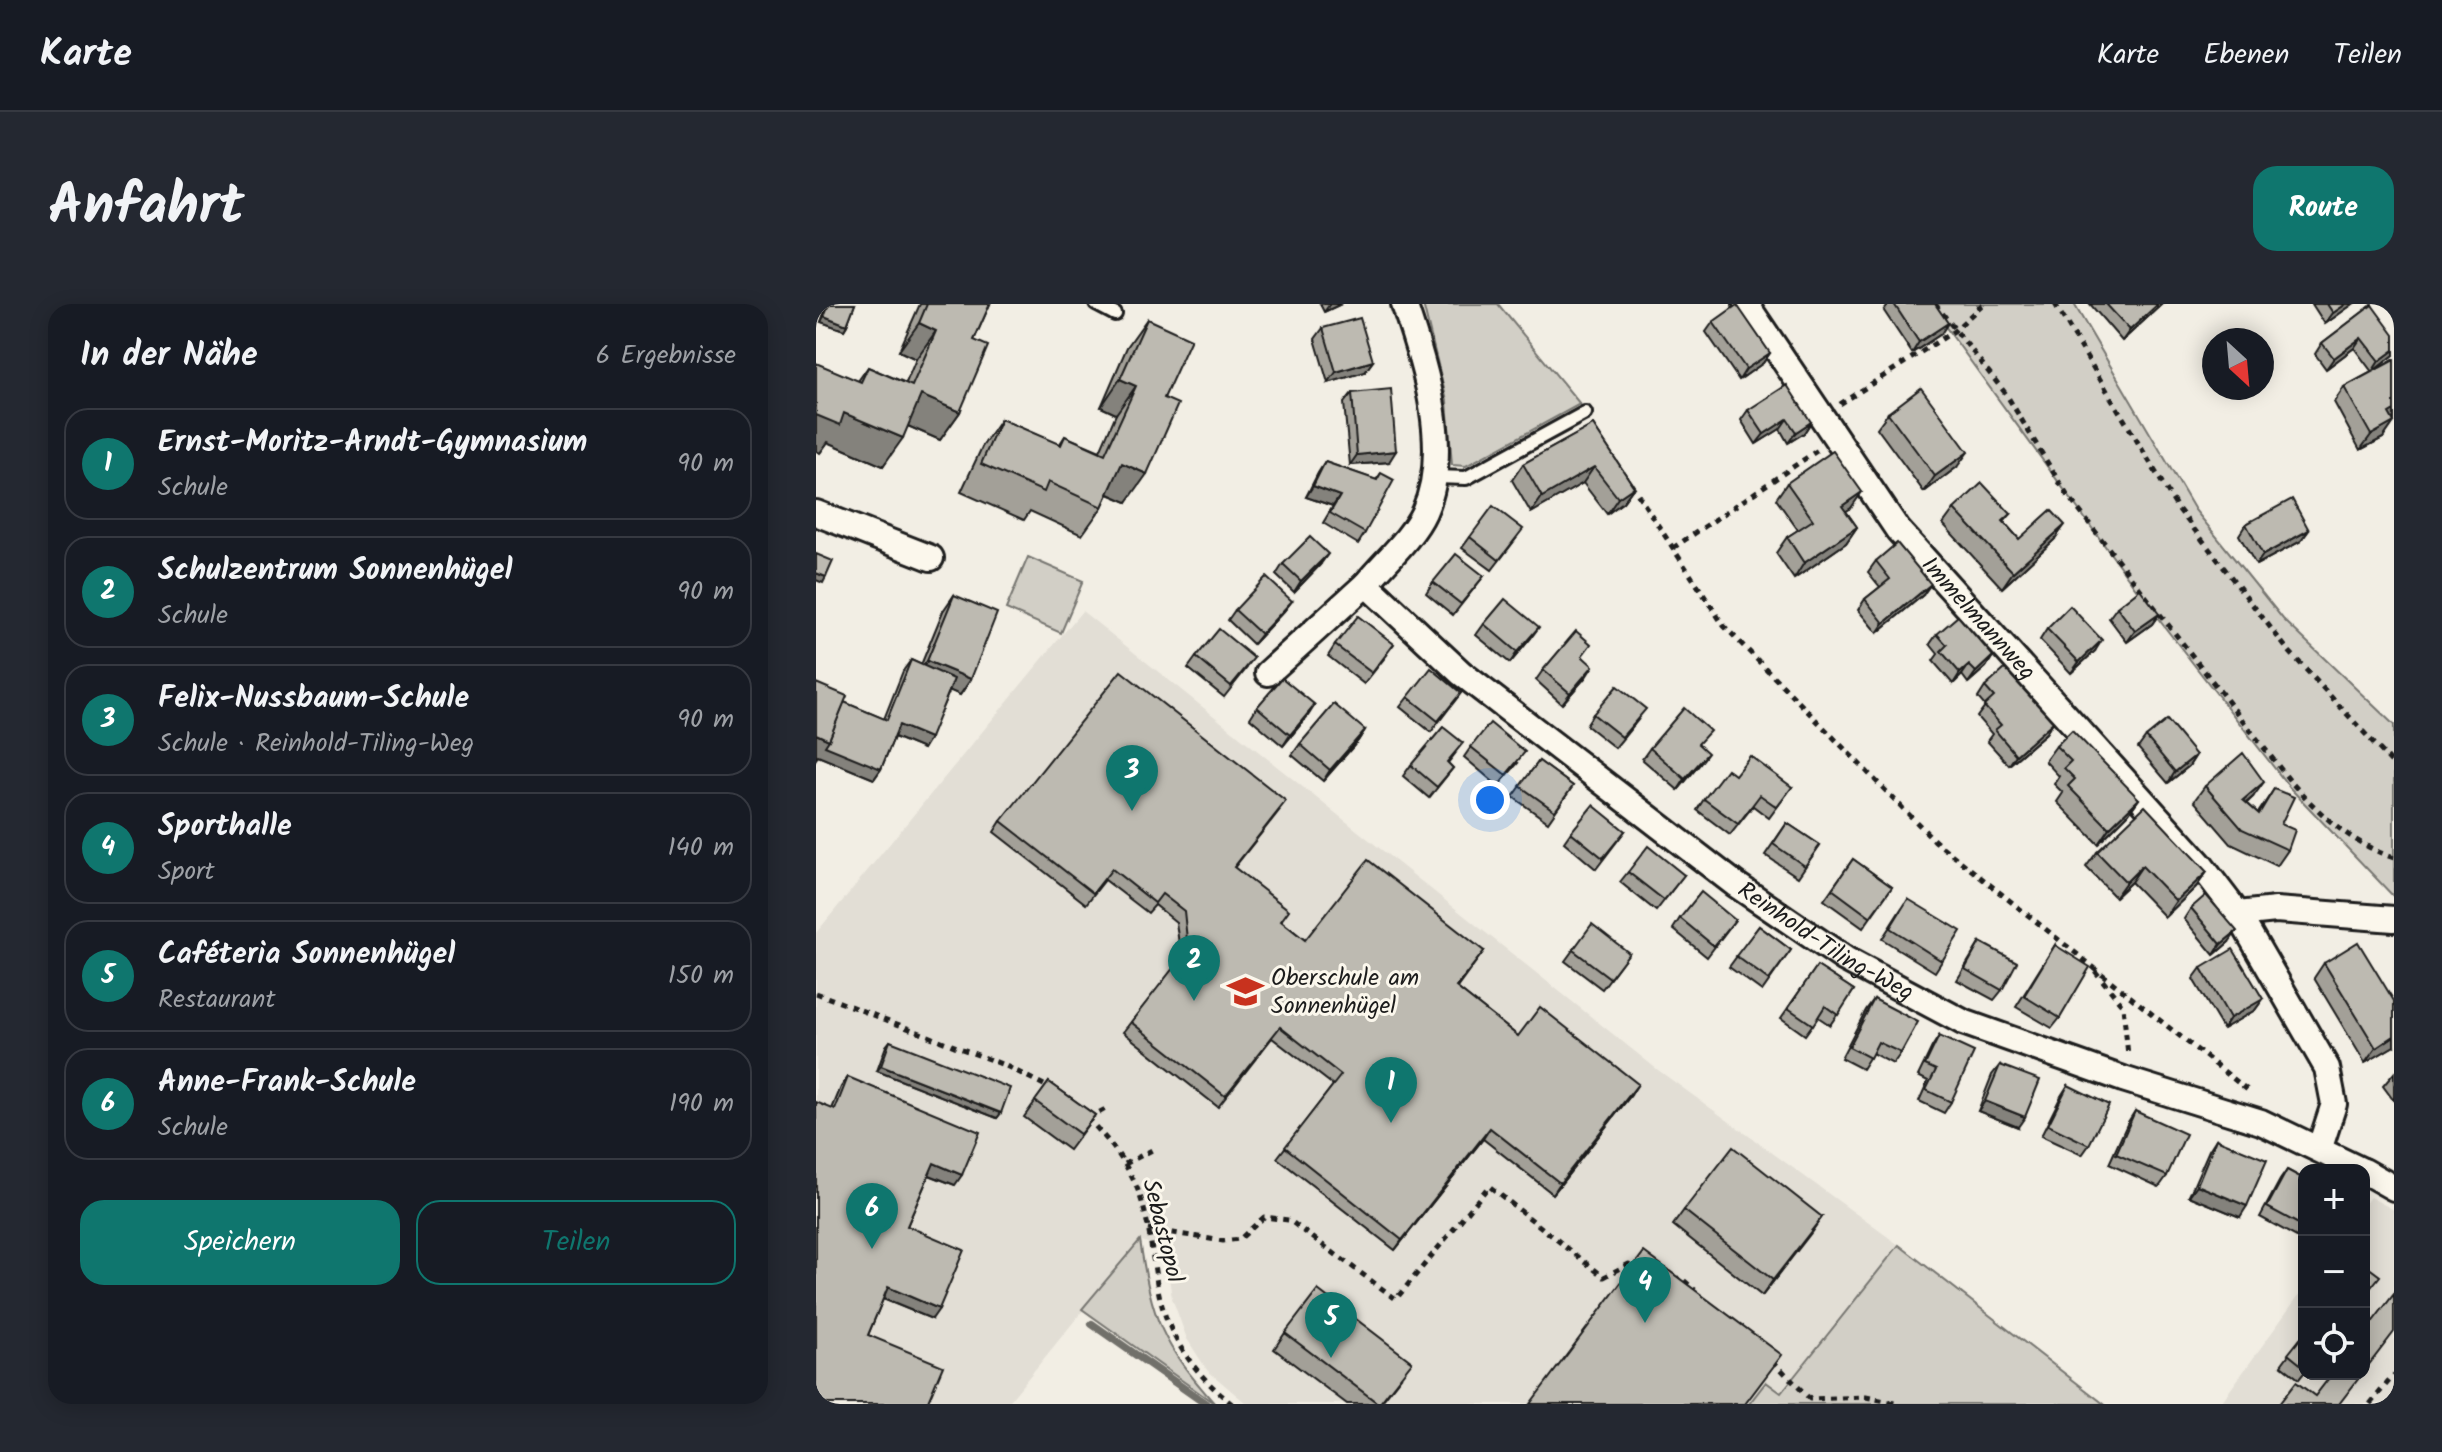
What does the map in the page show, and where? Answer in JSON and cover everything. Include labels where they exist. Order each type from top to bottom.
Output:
[{"type":"street","points":[[1268,673],[1366,584],[1423,515],[1436,477],[1431,406],[1404,304]]},
{"type":"street","name":"Immelmannweg","points":[[1746,304],[1898,530],[2200,864],[2238,914],[2327,1068],[2334,1104],[2320,1147]]},
{"type":"street","points":[[816,513],[931,558]]},
{"type":"street","name":"Reinhold-Tiling-Weg","points":[[1366,584],[1461,673],[1735,884],[1845,959],[1963,1022],[2123,1079],[2261,1122],[2320,1147],[2350,1164]]},
{"type":"street","points":[[2238,914],[2276,910],[2394,919]]},
{"type":"street","name":"Reinhold-Tiling-Weg","points":[[2370,1175],[2394,1188]]},
{"type":"lane","points":[[1096,304],[1115,314]]},
{"type":"lane","points":[[1436,477],[1466,478],[1585,413]]},
{"type":"path","points":[[1935,304],[2006,394],[2067,495],[2290,781],[2329,823],[2363,847],[2394,858]]},
{"type":"path","points":[[1851,397],[1954,331],[1983,304]]},
{"type":"path","points":[[2055,304],[2176,506],[2287,649],[2394,765]]},
{"type":"path","points":[[1673,548],[1835,438]]},
{"type":"path","points":[[1625,474],[1724,626],[1935,841],[2259,1099]]},
{"type":"path","points":[[2090,964],[2123,1006],[2128,1054],[2123,1079]]},
{"type":"path","points":[[816,993],[1004,1065],[1042,1082],[1064,1098]]},
{"type":"path","points":[[1088,1119],[1109,1107]]},
{"type":"path","name":"Sebastopol","points":[[1082,1112],[1125,1164],[1139,1193],[1158,1291],[1177,1341],[1208,1384],[1232,1404]]},
{"type":"path","points":[[1125,1164],[1152,1150]]},
{"type":"path","points":[[1148,1229],[1223,1241],[1240,1239],[1264,1217],[1289,1220],[1396,1299],[1489,1186],[1604,1277],[1629,1264],[1641,1272]]},
{"type":"path","points":[[1665,1288],[1680,1277],[1702,1297]]},
{"type":"path","points":[[1767,1356],[1810,1399],[1866,1397],[1900,1404]]},
{"type":"path","points":[[2370,1404],[2394,1375]]},
{"type":"shaded area","points":[[1423,304],[1498,304],[1580,404],[1466,466],[1452,465],[1447,401]]},
{"type":"shaded area","points":[[1929,304],[2074,304],[2195,510],[2283,619],[2394,725],[2394,897],[2290,788],[2153,612]]},
{"type":"shaded area","points":[[1028,557],[1083,581],[1061,633],[1006,609]]},
{"type":"shaded area","points":[[1082,611],[1658,1070],[1899,1245],[1780,1393],[1766,1383],[1749,1404],[1247,1404],[1207,1370],[1187,1339],[1172,1298],[1165,1250],[1140,1240],[1007,1404],[816,1404],[816,933]]},
{"type":"shaded area","points":[[2370,1197],[2394,1210],[2394,1404],[2220,1404],[2298,1296],[2298,1380],[2370,1380]]},
{"type":"shaded area","points":[[1140,1240],[1149,1291],[1162,1329],[1182,1364],[1215,1404],[1082,1309]]},
{"type":"shaded area","points":[[1899,1245],[2104,1404],[1749,1404],[1766,1382],[1781,1393]]},
{"type":"building","points":[[829,304],[855,304],[847,325],[824,316]]},
{"type":"building","points":[[927,304],[990,304],[974,340],[988,346],[960,412],[921,395],[903,438],[844,413],[840,425],[816,415],[816,363],[861,382],[868,367],[912,386],[936,331],[919,323]]},
{"type":"building","points":[[1894,304],[1935,304],[1948,323],[1919,342]]},
{"type":"building","points":[[2106,304],[2158,304],[2130,330]]},
{"type":"building","points":[[2327,304],[2346,304],[2333,313]]},
{"type":"building","points":[[1737,305],[1770,353],[1746,369],[1713,322]]},
{"type":"building","points":[[2372,305],[2394,335],[2394,350],[2379,361],[2361,338],[2334,358],[2322,343]]},
{"type":"building","points":[[1360,318],[1373,361],[1336,372],[1323,328]]},
{"type":"building","points":[[1147,319],[1191,339],[1164,398],[1178,404],[1147,474],[1122,463],[1102,507],[1048,482],[1044,492],[981,464],[1001,419],[1061,445],[1065,436],[1105,454],[1136,386],[1120,379]]},
{"type":"building","points":[[2394,360],[2394,410],[2389,413],[2394,422],[2371,435],[2344,387]]},
{"type":"building","points":[[1787,385],[1811,422],[1796,432],[1787,419],[1764,434],[1748,410]]},
{"type":"building","points":[[1921,388],[1968,452],[1935,476],[1888,413]]},
{"type":"building","points":[[1391,389],[1396,451],[1357,455],[1352,393]]},
{"type":"building","points":[[1593,425],[1634,487],[1618,498],[1594,467],[1542,497],[1523,464]]},
{"type":"building","points":[[1833,451],[1862,492],[1842,506],[1857,527],[1804,563],[1787,537],[1813,520],[1787,483]]},
{"type":"building","points":[[1325,462],[1377,480],[1381,473],[1394,480],[1365,533],[1330,513],[1340,496],[1313,486]]},
{"type":"building","points":[[1982,483],[2011,514],[2003,521],[2019,539],[2051,510],[2065,525],[2013,572],[1954,509]]},
{"type":"building","points":[[2292,499],[2309,530],[2263,555],[2246,524]]},
{"type":"building","points":[[1493,506],[1523,529],[1499,560],[1470,537]]},
{"type":"building","points":[[1310,537],[1328,554],[1301,581],[1283,564]]},
{"type":"building","points":[[1897,543],[1931,584],[1884,623],[1865,599],[1890,579],[1876,561]]},
{"type":"building","points":[[816,554],[833,561],[826,577],[816,573]]},
{"type":"building","points":[[1456,554],[1484,576],[1461,604],[1433,582]]},
{"type":"building","points":[[1266,577],[1292,601],[1261,634],[1235,610]]},
{"type":"building","points":[[2140,589],[2159,614],[2135,631],[2117,607]]},
{"type":"building","points":[[954,595],[997,613],[971,679],[927,661]]},
{"type":"building","points":[[1505,599],[1539,627],[1517,652],[1484,624]]},
{"type":"building","points":[[2070,606],[2102,640],[2079,662],[2047,629]]},
{"type":"building","points":[[1358,616],[1394,644],[1372,673],[1335,645]]},
{"type":"building","points":[[1958,616],[1993,656],[1976,672],[1969,665],[1960,673],[1941,651],[1947,645],[1937,634]]},
{"type":"building","points":[[1219,629],[1254,658],[1231,686],[1196,657]]},
{"type":"building","points":[[1576,631],[1591,644],[1582,656],[1593,666],[1570,693],[1543,670]]},
{"type":"building","points":[[911,660],[954,679],[930,738],[899,725],[881,769],[825,746],[844,702],[887,720]]},
{"type":"building","points":[[1431,668],[1461,693],[1438,721],[1408,697]]},
{"type":"building","points":[[2005,669],[2053,722],[2016,755],[1995,730],[2001,725],[1984,706],[1994,697],[1985,687]]},
{"type":"building","points":[[1121,671],[1286,801],[1234,867],[1289,910],[1281,921],[1305,940],[1368,860],[1484,951],[1456,987],[1518,1036],[1540,1007],[1638,1084],[1560,1183],[1490,1128],[1402,1240],[1285,1147],[1341,1075],[1280,1027],[1225,1096],[1131,1022],[1188,949],[1184,911],[1162,894],[1155,903],[1112,869],[1093,893],[1001,821]]},
{"type":"building","points":[[1282,678],[1315,705],[1290,735],[1257,707]]},
{"type":"building","points":[[816,683],[847,696],[829,740],[816,734]]},
{"type":"building","points":[[1617,686],[1646,709],[1622,737],[1593,714]]},
{"type":"building","points":[[1334,704],[1365,730],[1330,770],[1300,744]]},
{"type":"building","points":[[1684,708],[1710,731],[1698,744],[1708,753],[1685,779],[1650,748]]},
{"type":"building","points":[[2167,720],[2196,755],[2175,772],[2146,737]]},
{"type":"building","points":[[1490,723],[1525,752],[1506,775],[1471,747]]},
{"type":"building","points":[[1443,727],[1463,743],[1447,762],[1453,768],[1437,787],[1411,765]]},
{"type":"building","points":[[2072,730],[2139,799],[2109,828],[2068,786],[2075,779],[2064,768],[2071,761],[2056,746]]},
{"type":"building","points":[[2243,753],[2264,782],[2243,800],[2259,814],[2274,789],[2294,797],[2281,824],[2295,830],[2288,850],[2242,829],[2205,786]]},
{"type":"building","points":[[1750,756],[1792,787],[1777,807],[1760,795],[1738,824],[1704,799],[1727,769],[1735,775]]},
{"type":"building","points":[[1539,761],[1573,786],[1555,811],[1520,786]]},
{"type":"building","points":[[1593,805],[1625,831],[1603,858],[1571,832]]},
{"type":"building","points":[[2145,806],[2207,872],[2176,901],[2142,866],[2126,882],[2097,852]]},
{"type":"building","points":[[1787,823],[1820,845],[1805,866],[1773,844]]},
{"type":"building","points":[[1648,846],[1684,875],[1664,900],[1628,872]]},
{"type":"building","points":[[1853,859],[1892,887],[1870,917],[1832,889]]},
{"type":"building","points":[[1701,892],[1735,920],[1714,946],[1680,918]]},
{"type":"building","points":[[2206,895],[2237,931],[2221,944],[2191,908]]},
{"type":"building","points":[[1908,899],[1961,931],[1942,961],[1890,928]]},
{"type":"building","points":[[1592,924],[1629,953],[1610,978],[1573,950]]},
{"type":"building","points":[[1759,926],[1791,950],[1769,980],[1736,956]]},
{"type":"building","points":[[1980,942],[2017,962],[2002,990],[1965,969]]},
{"type":"building","points":[[2358,942],[2394,1001],[2394,1036],[2376,1048],[2324,963]]},
{"type":"building","points":[[2055,945],[2090,967],[2060,1018],[2024,996]]},
{"type":"building","points":[[2233,949],[2263,999],[2230,1018],[2201,968]]},
{"type":"building","points":[[1817,966],[1854,990],[1838,1015],[1825,1006],[1813,1025],[1788,1008]]},
{"type":"building","points":[[1874,999],[1918,1022],[1901,1053],[1878,1042],[1870,1058],[1849,1047]]},
{"type":"building","points":[[1939,1036],[1974,1052],[1951,1102],[1926,1090],[1936,1070],[1925,1065]]},
{"type":"building","points":[[890,1041],[1010,1088],[1001,1113],[881,1066]]},
{"type":"building","points":[[2000,1065],[2040,1080],[2025,1117],[1985,1101]]},
{"type":"building","points":[[848,1077],[980,1132],[962,1175],[934,1163],[907,1226],[964,1250],[939,1309],[888,1287],[868,1335],[943,1366],[927,1404],[816,1404],[816,1102],[835,1110]]},
{"type":"building","points":[[1049,1082],[1095,1115],[1080,1134],[1035,1101]]},
{"type":"building","points":[[2068,1085],[2109,1105],[2089,1145],[2048,1125]]},
{"type":"building","points":[[2135,1111],[2186,1134],[2167,1176],[2116,1154]]},
{"type":"building","points":[[2216,1139],[2267,1160],[2247,1206],[2197,1185]]},
{"type":"building","points":[[1733,1147],[1822,1217],[1773,1280],[1684,1210]]},
{"type":"building","points":[[2287,1170],[2298,1176],[2298,1224],[2267,1207]]},
{"type":"building","points":[[1644,1252],[1782,1355],[1745,1404],[1530,1404]]},
{"type":"building","points":[[2370,1268],[2380,1276],[2370,1288]]},
{"type":"building","points":[[1318,1290],[1412,1362],[1379,1404],[1285,1333]]},
{"type":"building","points":[[2394,1294],[2394,1332],[2370,1363],[2370,1325]]},
{"type":"building","points":[[2298,1342],[2298,1362],[2288,1354]]},
{"type":"building","points":[[2327,1380],[2357,1380],[2339,1404],[2279,1404],[2296,1382],[2315,1396]]},
{"type":"waterway","points":[[1092,1324],[1206,1404]]},
{"type":"place","name":"Felix-Nussbaum-Schule","points":[[1132,811]]},
{"type":"place","name":"Oberschule am Sonnenhügel","points":[[1245,992]]},
{"type":"place","name":"Schulzentrum Sonnenhügel","points":[[1194,1001]]},
{"type":"place","name":"Ernst-Moritz-Arndt-Gymnasium","points":[[1391,1123]]},
{"type":"place","name":"Anne-Frank-Schule","points":[[872,1249]]},
{"type":"place","name":"Sporthalle","points":[[1645,1323]]},
{"type":"place","name":"Caféteria Sonnenhügel","points":[[1331,1358]]}]
